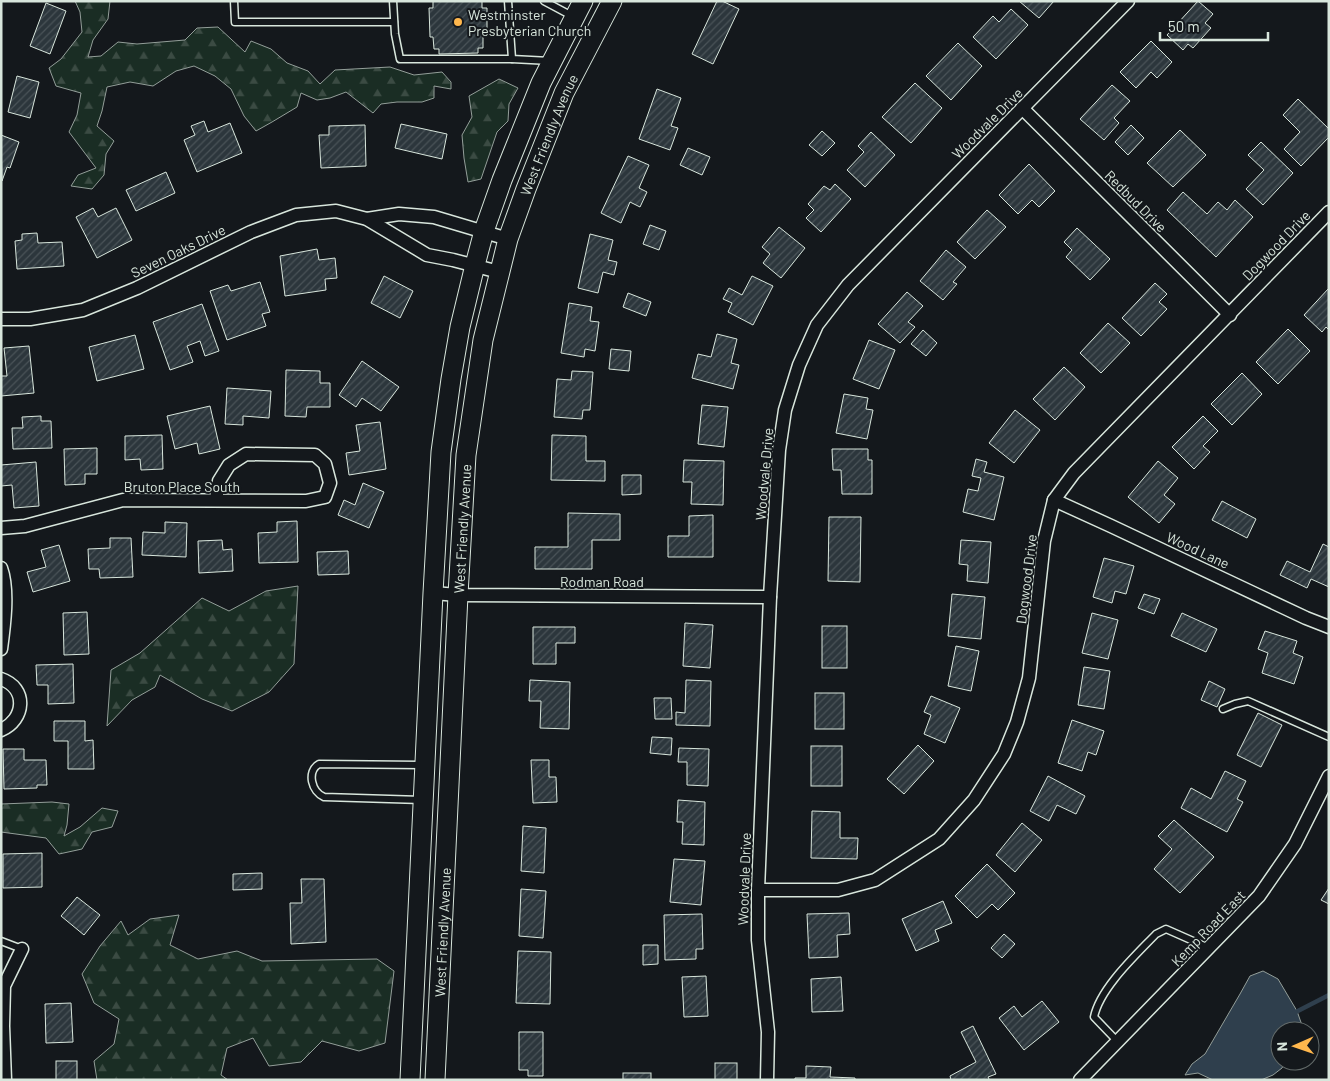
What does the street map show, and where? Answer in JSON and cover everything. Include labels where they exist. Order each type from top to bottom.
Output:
[{"type":"main road","name":"West Friendly Avenue","points":[[435,1080],[466,455],[483,340],[508,238],[526,189],[564,93],[612,1]]},
{"type":"main road","name":"West Friendly Avenue","points":[[410,1080],[432,593],[441,452],[460,327],[474,265],[505,171],[541,83],[579,9]]},
{"type":"street","name":"Woodvale Drive","points":[[767,1080],[768,1032],[758,940],[758,890],[770,597],[780,450],[786,410],[799,365],[817,325],[848,285],[1128,1]]},
{"type":"street","name":"Redbud Drive","points":[[1022,108],[1230,315]]},
{"type":"street","name":"Seven Oaks Drive","points":[[1,319],[30,319],[83,310],[137,288],[251,232],[296,215],[336,211],[366,219],[427,255],[499,272]]},
{"type":"street","name":"Dogwood Drive","points":[[758,890],[838,890],[876,880],[939,839],[974,800],[1004,754],[1017,722],[1029,678],[1044,541],[1054,500],[1074,473],[1329,212]]},
{"type":"street","name":"Seven Oaks Drive","points":[[366,219],[399,214],[434,217],[508,238]]},
{"type":"street","name":"Bruton Place South","points":[[1,528],[25,526],[123,500],[306,501],[325,497],[330,483],[325,464],[315,455],[246,454],[229,465],[219,481],[216,500]]},
{"type":"street","name":"Wood Lane","points":[[1054,500],[1329,627]]},
{"type":"street","points":[[1,568],[4,577],[5,622],[1,650]]},
{"type":"street","name":"Rodman Road","points":[[432,593],[458,595],[770,597]]},
{"type":"street","points":[[1,680],[13,686],[18,693],[20,711],[10,725],[1,730]]},
{"type":"street","name":"Kemp Road East","points":[[1080,1080],[1259,896],[1294,844],[1329,776]]},
{"type":"street","points":[[5,1080],[4,986],[22,949]]},
{"type":"lane","points":[[234,1],[235,22],[394,22]]},
{"type":"lane","points":[[393,1],[394,22],[400,59],[552,61]]},
{"type":"lane","points":[[508,1],[512,59]]},
{"type":"lane","points":[[544,1],[579,9]]},
{"type":"lane","points":[[1223,709],[1248,701],[1329,737]]},
{"type":"lane","points":[[423,800],[324,797],[318,794],[312,782],[312,771],[319,764],[424,765]]},
{"type":"lane","points":[[1118,1042],[1094,1017],[1096,1008],[1106,989],[1156,934],[1166,929],[1209,948]]},
{"type":"lane","points":[[1,941],[22,949]]},
{"type":"green space","points":[[75,1],[110,1],[108,19],[93,40],[88,57],[101,56],[118,42],[137,44],[185,40],[197,28],[218,27],[245,52],[251,41],[271,49],[287,63],[308,71],[320,84],[335,70],[390,67],[414,75],[442,72],[451,82],[451,89],[434,86],[434,98],[422,102],[381,104],[373,113],[346,92],[330,98],[317,100],[301,93],[297,107],[256,131],[244,116],[231,89],[215,76],[194,66],[176,71],[153,86],[130,82],[107,87],[97,126],[114,141],[106,154],[104,175],[92,189],[71,186],[78,175],[96,168],[69,132],[77,115],[81,93],[56,86],[49,68],[61,59],[82,32],[80,12]]},
{"type":"green space","points":[[499,79],[518,88],[509,104],[508,121],[497,132],[481,179],[468,182],[462,135],[472,117],[469,96]]},
{"type":"green space","points":[[298,586],[294,664],[269,692],[232,711],[202,699],[160,675],[155,687],[132,700],[107,726],[111,670],[140,653],[202,598],[229,611],[266,591]]},
{"type":"green space","points":[[52,802],[69,804],[64,836],[80,827],[102,808],[118,811],[112,827],[92,832],[82,849],[59,854],[46,838],[1,832],[1,804]]},
{"type":"green space","points":[[179,915],[170,945],[198,959],[237,951],[262,961],[377,959],[394,971],[385,1043],[359,1051],[322,1041],[301,1062],[269,1066],[253,1038],[227,1048],[221,1075],[228,1080],[97,1080],[94,1061],[114,1044],[119,1019],[94,1003],[82,974],[100,946],[121,921],[128,935],[150,919]]},
{"type":"water","points":[[1263,971],[1278,979],[1297,1011],[1300,1021],[1270,1021],[1270,1071],[1278,1071],[1261,1080],[1213,1080],[1198,1073],[1185,1075],[1192,1064],[1205,1054],[1250,976]]},
{"type":"building","name":"Westminster Presbyterian Church","points":[[433,1],[482,1],[482,8],[487,8],[487,36],[483,36],[483,48],[478,48],[478,53],[439,54],[439,49],[434,49],[433,37],[430,37],[429,8],[433,8]]},
{"type":"building","points":[[717,1],[722,1],[739,9],[713,64],[692,54]]},
{"type":"building","points":[[1019,1],[1054,1],[1039,18]]},
{"type":"building","points":[[1198,1],[1213,14],[1205,23],[1211,28],[1193,48],[1188,44],[1183,50],[1167,35]]},
{"type":"building","points":[[46,3],[66,11],[50,54],[30,46]]},
{"type":"building","points":[[1011,9],[1028,25],[996,59],[973,37],[993,16],[999,22]]},
{"type":"building","points":[[1151,41],[1172,62],[1157,78],[1151,72],[1136,88],[1120,72]]},
{"type":"building","points":[[958,43],[982,66],[951,100],[926,76]]},
{"type":"building","points":[[17,76],[39,82],[30,118],[8,112]]},
{"type":"building","points":[[915,83],[942,108],[911,143],[882,117]]},
{"type":"building","points":[[1112,85],[1130,101],[1114,118],[1119,123],[1104,140],[1080,119]]},
{"type":"building","points":[[657,89],[681,98],[671,126],[678,128],[670,150],[639,139]]},
{"type":"building","points":[[1298,99],[1329,129],[1329,137],[1301,166],[1284,149],[1300,132],[1283,115]]},
{"type":"building","points":[[204,121],[208,132],[230,123],[242,153],[197,172],[184,140],[195,135],[191,126]]},
{"type":"building","points":[[401,124],[447,134],[442,159],[395,148]]},
{"type":"building","points":[[365,125],[366,166],[321,168],[319,135],[329,135],[329,126]]},
{"type":"building","points":[[1131,125],[1144,138],[1128,155],[1115,142]]},
{"type":"building","points":[[1180,130],[1206,155],[1173,187],[1147,163]]},
{"type":"building","points":[[822,131],[835,143],[822,156],[809,145]]},
{"type":"building","points":[[871,132],[895,155],[865,187],[847,170],[864,152],[858,146]]},
{"type":"building","points":[[1,135],[19,142],[10,168],[7,167],[2,181]]},
{"type":"building","points":[[1261,142],[1293,173],[1263,205],[1246,189],[1264,170],[1248,155]]},
{"type":"building","points":[[688,148],[710,157],[702,175],[680,165]]},
{"type":"building","points":[[628,156],[649,165],[639,188],[647,192],[640,207],[630,202],[621,223],[601,213]]},
{"type":"building","points":[[1029,164],[1055,191],[1039,207],[1032,200],[1018,214],[999,195]]},
{"type":"building","points":[[166,172],[175,193],[136,211],[126,190]]},
{"type":"building","points":[[835,184],[851,199],[821,232],[806,218],[814,210],[808,204],[824,186],[830,190]]},
{"type":"building","points":[[1183,192],[1207,214],[1218,202],[1227,210],[1235,200],[1253,217],[1216,257],[1167,210]]},
{"type":"building","points":[[93,208],[98,217],[116,208],[132,240],[97,258],[76,217]]},
{"type":"building","points":[[987,210],[1006,227],[975,259],[957,242]]},
{"type":"building","points":[[650,225],[666,231],[659,250],[643,244]]},
{"type":"building","points":[[779,227],[805,248],[781,278],[763,263],[770,254],[762,247]]},
{"type":"building","points":[[1077,228],[1110,259],[1090,280],[1066,257],[1072,250],[1064,242]]},
{"type":"building","points":[[37,233],[38,243],[62,242],[64,266],[17,269],[15,241],[22,240],[22,234]]},
{"type":"building","points":[[590,234],[613,240],[608,260],[617,262],[614,275],[603,272],[598,293],[578,288]]},
{"type":"building","points":[[317,249],[319,260],[335,258],[337,278],[325,279],[326,290],[285,296],[280,256]]},
{"type":"building","points":[[946,250],[966,267],[953,282],[957,284],[943,300],[920,281]]},
{"type":"building","points":[[384,276],[413,291],[400,318],[371,303]]},
{"type":"building","points":[[752,276],[773,286],[753,325],[728,312],[732,303],[723,299],[729,288],[742,295]]},
{"type":"building","points":[[260,282],[270,312],[262,314],[266,326],[227,340],[210,291],[228,285],[231,291]]},
{"type":"building","points":[[1155,283],[1167,294],[1159,302],[1167,309],[1141,336],[1122,318]]},
{"type":"building","points":[[1329,288],[1329,330],[1326,327],[1322,332],[1304,315]]},
{"type":"building","points":[[907,292],[923,306],[908,322],[915,327],[900,343],[878,324]]},
{"type":"building","points":[[628,293],[651,302],[646,316],[623,307]]},
{"type":"building","points":[[569,303],[592,307],[590,321],[599,322],[595,351],[585,349],[584,357],[561,353]]},
{"type":"building","points":[[202,304],[219,351],[205,356],[200,341],[187,346],[193,362],[170,370],[153,322]]},
{"type":"building","points":[[1108,323],[1130,343],[1101,373],[1080,353]]},
{"type":"building","points":[[1288,329],[1310,351],[1278,384],[1256,362]]},
{"type":"building","points":[[923,330],[937,343],[926,356],[911,344]]},
{"type":"building","points":[[717,334],[737,339],[731,363],[739,365],[733,389],[692,378],[698,354],[711,357]]},
{"type":"building","points":[[135,335],[144,369],[97,381],[89,347]]},
{"type":"building","points":[[869,340],[895,350],[879,389],[853,379]]},
{"type":"building","points":[[29,346],[34,393],[1,396],[1,376],[7,376],[4,348]]},
{"type":"building","points":[[611,349],[631,351],[629,371],[609,369]]},
{"type":"building","points":[[362,361],[399,387],[381,411],[362,398],[356,407],[339,395]]},
{"type":"building","points":[[1064,367],[1085,387],[1055,420],[1033,399]]},
{"type":"building","points":[[286,370],[320,371],[320,383],[330,383],[330,407],[307,407],[306,417],[285,416]]},
{"type":"building","points":[[572,371],[593,372],[590,410],[583,410],[582,419],[554,417],[557,379],[571,380]]},
{"type":"building","points":[[1242,373],[1262,394],[1232,425],[1211,404]]},
{"type":"building","points":[[227,388],[271,391],[269,418],[243,416],[243,425],[225,424]]},
{"type":"building","points":[[844,394],[868,398],[866,409],[873,410],[867,439],[836,433]]},
{"type":"building","points":[[702,405],[728,407],[724,447],[698,444]]},
{"type":"building","points":[[210,406],[220,449],[199,454],[197,443],[175,449],[167,416]]},
{"type":"building","points":[[1015,410],[1040,430],[1014,463],[989,443]]},
{"type":"building","points":[[41,416],[41,421],[51,421],[52,448],[13,449],[12,428],[23,428],[22,417]]},
{"type":"building","points":[[1203,416],[1218,431],[1203,446],[1210,452],[1194,469],[1172,447]]},
{"type":"building","points":[[380,422],[386,469],[349,475],[346,453],[360,451],[356,425]]},
{"type":"building","points":[[162,435],[163,469],[141,470],[140,459],[125,460],[125,436]]},
{"type":"building","points":[[552,435],[586,436],[586,461],[605,461],[605,481],[551,480]]},
{"type":"building","points":[[97,448],[97,474],[85,474],[85,484],[65,485],[64,449]]},
{"type":"building","points":[[832,449],[868,449],[868,460],[872,460],[872,494],[842,494],[841,470],[833,470]]},
{"type":"building","points":[[976,459],[987,462],[984,472],[1004,477],[994,520],[963,512],[968,489],[978,491],[981,478],[972,476]]},
{"type":"building","points":[[684,460],[724,461],[723,505],[691,504],[692,482],[683,482]]},
{"type":"building","points":[[1158,461],[1178,478],[1164,495],[1175,504],[1159,523],[1128,497]]},
{"type":"building","points":[[36,462],[39,506],[14,508],[12,485],[1,486],[1,465]]},
{"type":"building","points":[[622,475],[641,475],[641,494],[622,495]]},
{"type":"building","points":[[363,483],[384,492],[369,528],[338,515],[344,500],[355,505]]},
{"type":"building","points":[[1222,501],[1256,519],[1247,538],[1212,520]]},
{"type":"building","points":[[568,513],[620,514],[620,540],[592,540],[592,569],[535,569],[535,547],[568,547]]},
{"type":"building","points":[[713,515],[713,557],[668,557],[668,536],[689,536],[689,516]]},
{"type":"building","points":[[829,517],[861,517],[860,582],[828,581]]},
{"type":"building","points":[[297,521],[298,562],[259,563],[258,533],[277,532],[277,522]]},
{"type":"building","points":[[165,522],[187,523],[186,557],[142,555],[143,532],[165,533]]},
{"type":"building","points":[[110,538],[131,538],[133,577],[100,578],[99,569],[89,569],[88,549],[110,548]]},
{"type":"building","points":[[222,540],[223,550],[232,549],[233,571],[199,573],[198,541]]},
{"type":"building","points":[[961,540],[991,542],[988,583],[967,581],[968,565],[959,564]]},
{"type":"building","points":[[1323,544],[1329,547],[1329,587],[1311,579],[1307,588],[1280,575],[1287,561],[1310,572]]},
{"type":"building","points":[[59,545],[70,581],[33,592],[27,572],[46,567],[41,550]]},
{"type":"building","points":[[348,551],[349,574],[318,575],[317,552]]},
{"type":"building","points":[[1104,558],[1134,566],[1126,594],[1115,591],[1112,603],[1093,597]]},
{"type":"building","points":[[952,594],[985,597],[981,639],[948,636]]},
{"type":"building","points":[[1144,594],[1160,599],[1154,614],[1138,608]]},
{"type":"building","points":[[87,612],[89,654],[64,655],[63,613]]},
{"type":"building","points":[[1092,613],[1118,620],[1108,659],[1082,653]]},
{"type":"building","points":[[1182,613],[1217,629],[1206,652],[1171,636]]},
{"type":"building","points":[[685,623],[713,625],[710,668],[683,666]]},
{"type":"building","points":[[822,626],[847,626],[847,668],[822,668]]},
{"type":"building","points":[[533,627],[575,627],[575,643],[556,643],[556,664],[533,664]]},
{"type":"building","points":[[1265,631],[1297,641],[1293,653],[1303,657],[1294,684],[1262,673],[1268,653],[1258,649]]},
{"type":"building","points":[[956,646],[979,651],[971,691],[948,686]]},
{"type":"building","points":[[73,664],[74,703],[48,704],[48,685],[37,685],[36,665]]},
{"type":"building","points":[[1084,667],[1110,671],[1104,709],[1078,705]]},
{"type":"building","points":[[530,680],[570,682],[569,729],[540,728],[541,701],[529,701]]},
{"type":"building","points":[[686,680],[711,681],[710,726],[676,725],[676,712],[685,713]]},
{"type":"building","points":[[1209,681],[1225,689],[1217,707],[1201,700]]},
{"type":"building","points":[[815,693],[844,693],[844,729],[815,729]]},
{"type":"building","points":[[931,696],[960,708],[945,743],[924,734],[931,715],[924,712]]},
{"type":"building","points":[[654,698],[671,698],[672,719],[655,719]]},
{"type":"building","points":[[1258,713],[1282,725],[1261,767],[1237,755]]},
{"type":"building","points":[[1072,720],[1104,731],[1096,755],[1088,752],[1082,771],[1058,763]]},
{"type":"building","points":[[54,721],[85,721],[85,741],[93,740],[94,769],[68,769],[68,741],[54,741]]},
{"type":"building","points":[[652,737],[672,738],[671,755],[650,753]]},
{"type":"building","points":[[918,745],[934,761],[904,794],[887,779]]},
{"type":"building","points":[[811,746],[842,746],[842,786],[811,786]]},
{"type":"building","points":[[679,748],[709,749],[708,786],[687,785],[687,762],[678,762]]},
{"type":"building","points":[[3,749],[24,749],[24,760],[46,760],[47,785],[37,785],[37,788],[4,789]]},
{"type":"building","points":[[531,760],[549,760],[549,777],[556,777],[557,802],[533,803]]},
{"type":"building","points":[[1225,771],[1246,781],[1237,799],[1243,802],[1227,832],[1181,808],[1191,788],[1211,799]]},
{"type":"building","points":[[1048,776],[1085,796],[1076,814],[1057,805],[1049,821],[1030,811]]},
{"type":"building","points":[[678,800],[705,802],[704,845],[682,844],[683,822],[677,822]]},
{"type":"building","points":[[812,811],[840,812],[840,838],[858,838],[857,859],[811,858]]},
{"type":"building","points":[[1174,820],[1214,857],[1180,893],[1154,869],[1172,849],[1158,836]]},
{"type":"building","points":[[1022,823],[1042,840],[1015,872],[996,855]]},
{"type":"building","points":[[523,826],[546,828],[544,873],[521,871]]},
{"type":"building","points":[[42,853],[42,887],[3,888],[3,854]]},
{"type":"building","points":[[674,859],[705,861],[701,905],[670,902]]},
{"type":"building","points":[[987,864],[1015,893],[998,910],[992,904],[977,918],[955,896]]},
{"type":"building","points":[[262,873],[262,889],[233,890],[233,874]]},
{"type":"building","points":[[301,879],[324,879],[326,942],[291,944],[290,903],[302,903]]},
{"type":"building","points":[[1329,888],[1329,904],[1321,900]]},
{"type":"building","points":[[521,889],[546,891],[543,938],[519,936]]},
{"type":"building","points":[[77,897],[100,915],[84,935],[61,916]]},
{"type":"building","points":[[943,901],[952,923],[935,930],[939,941],[916,951],[902,919]]},
{"type":"building","points":[[849,913],[850,934],[837,935],[838,957],[809,958],[807,914]]},
{"type":"building","points":[[702,914],[703,949],[696,949],[696,959],[665,960],[664,915]]},
{"type":"building","points":[[1004,934],[1015,944],[1002,958],[991,948]]},
{"type":"building","points":[[643,945],[658,945],[658,964],[643,965]]},
{"type":"building","points":[[518,951],[551,952],[550,1004],[516,1003]]},
{"type":"building","points":[[706,976],[708,1016],[684,1017],[682,977]]},
{"type":"building","points":[[841,977],[843,1011],[812,1012],[811,979]]},
{"type":"building","points":[[1042,1001],[1059,1022],[1024,1050],[999,1018],[1014,1006],[1022,1017]]},
{"type":"building","points":[[71,1003],[73,1042],[46,1043],[45,1004]]},
{"type":"building","points":[[973,1026],[996,1074],[988,1077],[988,1080],[951,1080],[950,1076],[976,1062],[961,1032]]},
{"type":"building","points":[[519,1032],[543,1032],[543,1076],[528,1076],[528,1070],[519,1070]]},
{"type":"building","points":[[56,1061],[77,1061],[77,1080],[56,1080]]},
{"type":"building","points":[[715,1063],[737,1063],[737,1080],[715,1080]]},
{"type":"building","points":[[806,1066],[831,1067],[830,1077],[855,1078],[855,1080],[795,1080],[795,1078],[806,1078]]},
{"type":"building","points":[[623,1073],[651,1073],[651,1080],[623,1080]]},
{"type":"waterway","points":[[1292,1014],[1329,995]]},
{"type":"place","name":"Westminster Presbyterian Church","points":[[458,22]]}]
